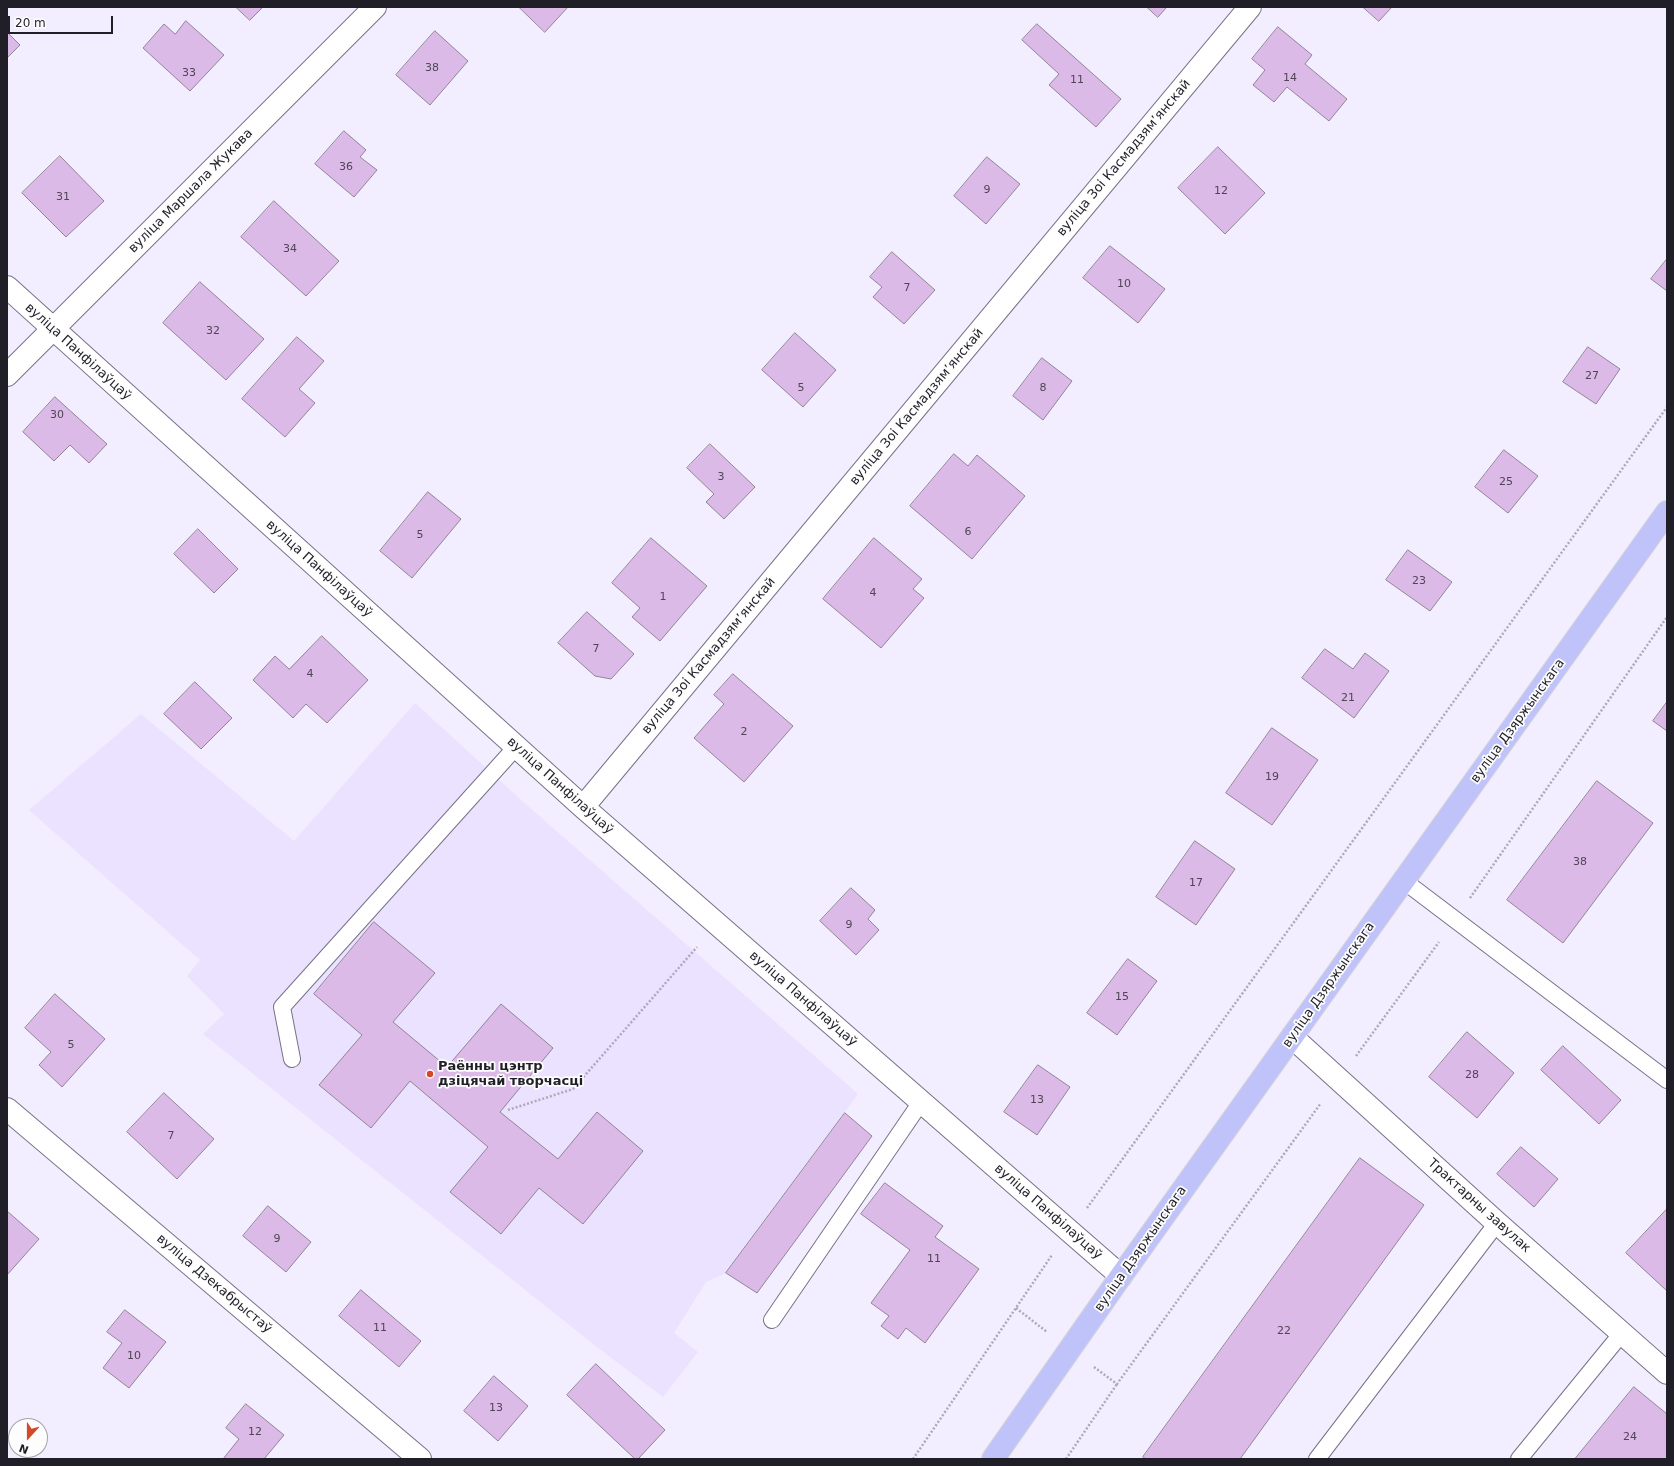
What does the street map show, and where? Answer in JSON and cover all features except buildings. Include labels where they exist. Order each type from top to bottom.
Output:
[{"type":"main road","name":"вуліца Дзяржынскага","points":[[994,1459],[1121,1276],[1664,521]]},
{"type":"street","name":"вуліца Маршала Жукава","points":[[7,375],[375,7]]},
{"type":"street","name":"вуліца Зоі Касмадзямʼянскай","points":[[583,807],[1250,7]]},
{"type":"street","name":"вуліца Панфілаўцаў","points":[[7,287],[583,807],[1121,1276]]},
{"type":"street","name":"Трактарны завулак","points":[[1292,1037],[1497,1223],[1667,1373]]},
{"type":"street","name":"вуліца Дзекабрыстаў","points":[[7,1109],[420,1459]]},
{"type":"lane","points":[[292,1059],[282,1007],[516,747]]},
{"type":"lane","points":[[1404,881],[1667,1080]]},
{"type":"lane","points":[[772,1320],[921,1102]]},
{"type":"lane","points":[[1317,1459],[1497,1223]]},
{"type":"lane","points":[[1519,1459],[1622,1333]]},
{"type":"path","points":[[913,1459],[1055,1250],[1070,1232],[1667,407]]},
{"type":"path","points":[[1066,1459],[1117,1384],[1454,920],[1667,617]]},
{"type":"path","points":[[508,1110],[573,1089],[701,942]]},
{"type":"path","points":[[1016,1308],[1117,1384]]},
{"type":"shaded area","points":[[415,703],[530,808],[858,1094],[726,1273],[706,1282],[674,1333],[698,1352],[663,1397],[597,1347],[203,1034],[224,1014],[187,976],[200,960],[29,810],[141,714],[294,841]]},
{"type":"place","name":"Раённы цэнтр дзіцячай творчасці","points":[[430,1074]]}]
